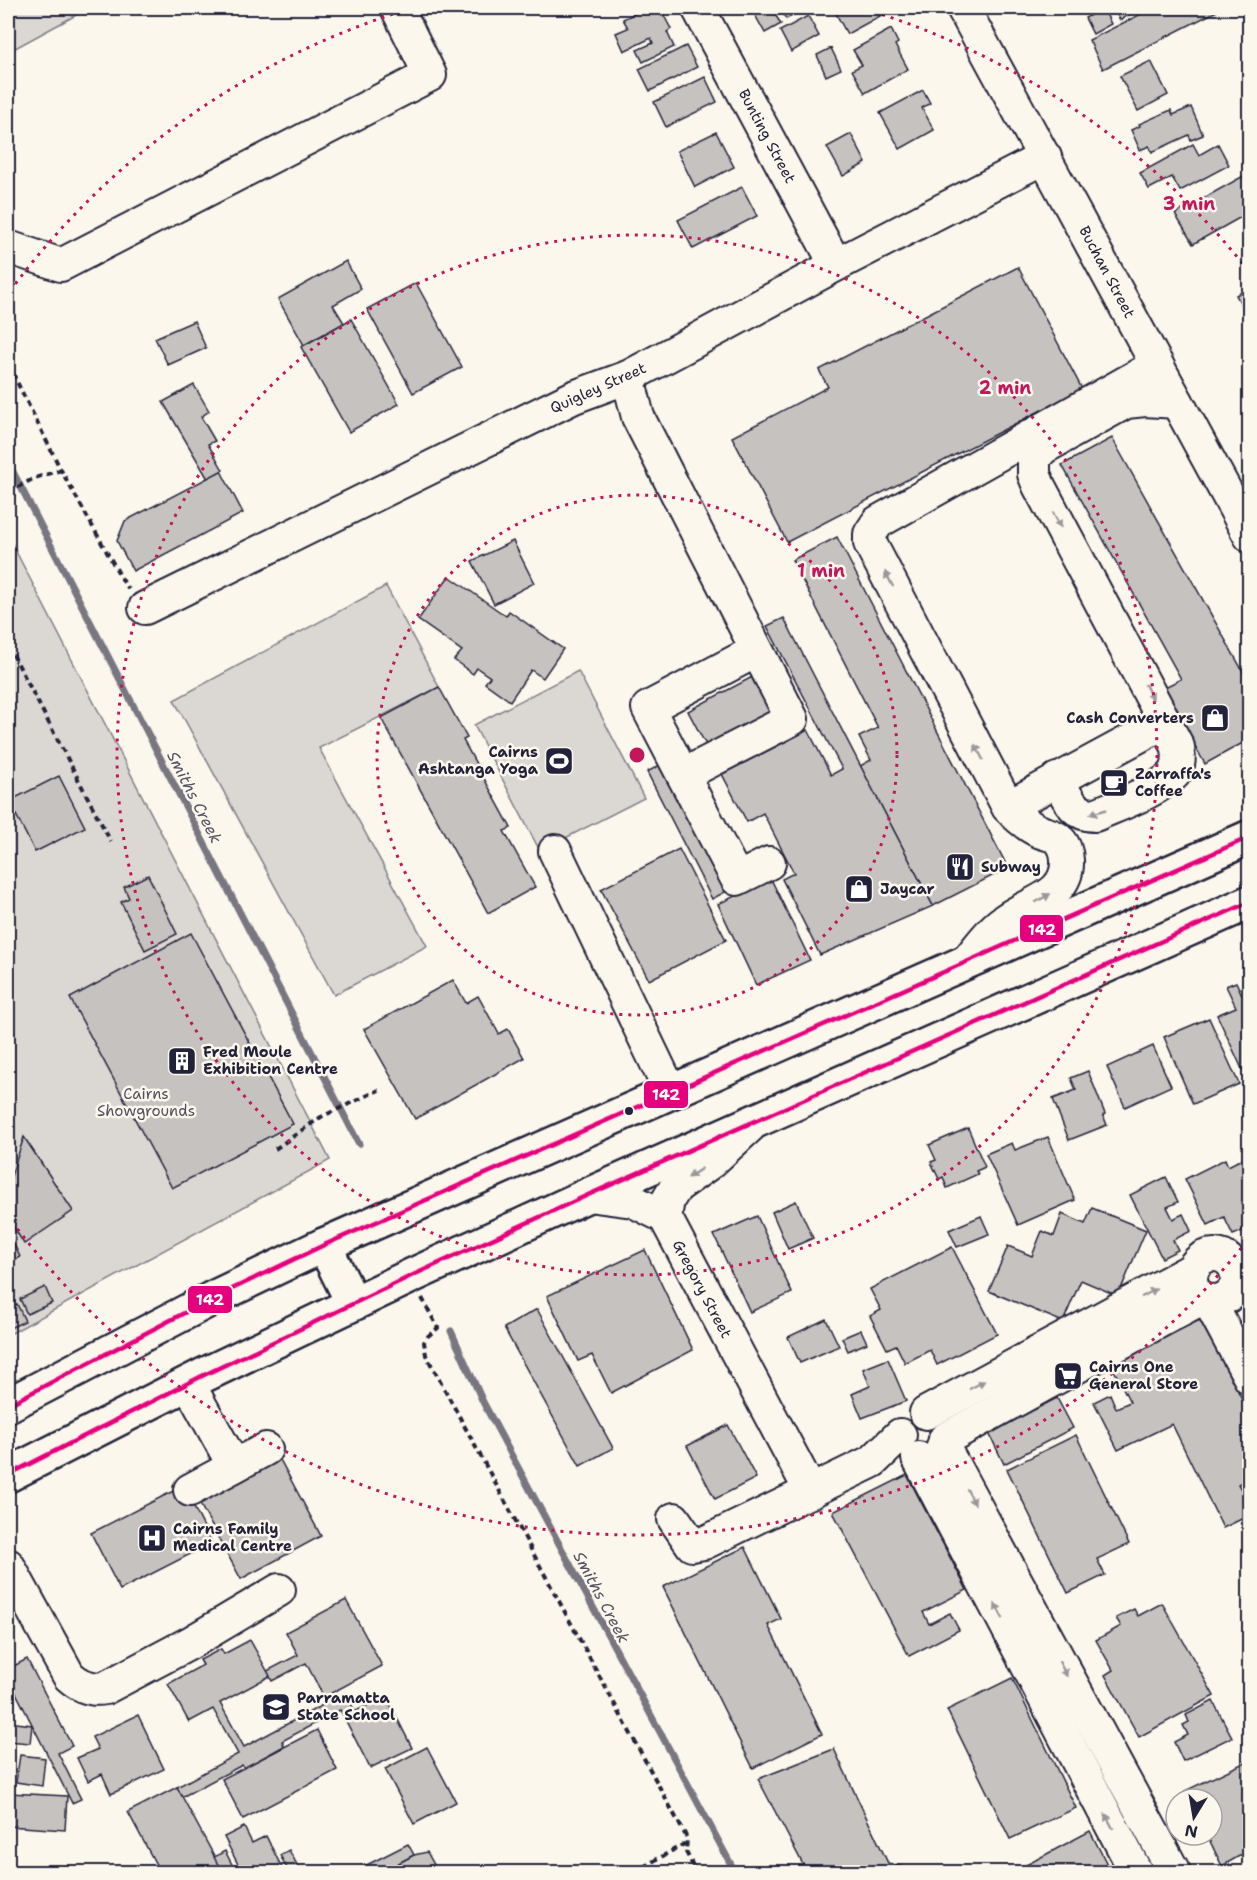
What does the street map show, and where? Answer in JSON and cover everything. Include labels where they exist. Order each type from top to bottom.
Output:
[{"type":"main road","points":[[1162,876],[1250,819]]},
{"type":"main road","points":[[8,1405],[211,1299],[324,1245],[1250,837]]},
{"type":"main road","points":[[8,1475],[188,1383],[411,1276],[588,1195],[1250,902]]},
{"type":"main road","points":[[324,1245],[353,1303]]},
{"type":"street","points":[[8,248],[60,265],[430,75],[397,8]]},
{"type":"street","name":"Bunting Street","points":[[698,8],[836,265]]},
{"type":"street","name":"Buchan Street","points":[[963,8],[1250,536]]},
{"type":"street","name":"Quigley Street","points":[[145,608],[574,397],[628,377],[836,265],[1045,157]]},
{"type":"street","points":[[967,961],[1000,923],[1050,894],[1061,885],[1068,871],[1067,853],[1059,839],[1022,822],[1008,807],[870,543],[870,534],[878,522],[1157,365]]},
{"type":"street","points":[[628,377],[638,417],[792,719],[683,775]]},
{"type":"street","points":[[1057,779],[1075,809],[1084,815],[1095,815],[1158,785],[1174,773],[1179,761],[1178,747],[1039,486],[1034,474],[1034,458],[1043,448],[1126,402],[1145,400],[1177,402]]},
{"type":"street","points":[[990,459],[1009,458],[1034,474]]},
{"type":"street","points":[[756,651],[648,708],[737,879],[769,863]]},
{"type":"street","points":[[1008,807],[1165,722]]},
{"type":"street","points":[[555,851],[670,1091]]},
{"type":"street","points":[[588,1195],[633,1201],[665,1217],[668,1200],[676,1187],[711,1162],[755,1122]]},
{"type":"street","name":"Gregory Street","points":[[665,1217],[811,1492]]},
{"type":"street","points":[[1201,1289],[1223,1300],[1243,1281],[1226,1258],[1211,1255],[1203,1258],[1201,1289],[1250,1378]]},
{"type":"street","points":[[923,1447],[943,1425],[932,1415],[926,1413],[1201,1289]]},
{"type":"street","points":[[674,1519],[688,1542],[698,1545],[873,1461],[923,1447],[1201,1289]]},
{"type":"street","points":[[188,1383],[234,1466]]},
{"type":"street","points":[[923,1447],[1136,1872]]},
{"type":"street","points":[[923,1447],[1173,1872]]},
{"type":"street","points":[[190,1490],[266,1449]]},
{"type":"street","points":[[8,1565],[69,1676],[85,1686],[100,1689],[190,1643],[279,1590]]},
{"type":"path","points":[[8,364],[61,470],[123,581],[145,608]]},
{"type":"path","points":[[8,492],[35,478],[61,470]]},
{"type":"path","points":[[8,645],[111,842]]},
{"type":"path","points":[[275,1149],[321,1117],[379,1090]]},
{"type":"path","points":[[411,1276],[438,1328],[428,1335],[424,1342],[426,1355],[687,1838],[686,1852],[696,1872]]},
{"type":"path","points":[[634,1872],[686,1843]]},
{"type":"green space","points":[[8,8],[89,8],[8,52]]},
{"type":"green space","name":"Cairns Showgrounds","points":[[8,536],[330,1160],[8,1335]]},
{"type":"green space","points":[[386,586],[439,687],[319,748],[427,946],[334,995],[174,700]]},
{"type":"green space","name":"Cairns Ashtanga Yoga","points":[[578,671],[644,798],[540,851],[474,725]]},
{"type":"building","points":[[646,8],[660,8],[671,29],[667,32],[674,47],[643,62],[637,50],[653,43],[651,38],[624,51],[616,33],[628,28],[623,19]]},
{"type":"building","points":[[764,8],[771,8],[781,24],[765,33],[754,13]]},
{"type":"building","points":[[780,8],[799,8],[801,11],[786,19]]},
{"type":"building","points":[[833,8],[875,8],[880,16],[847,34]]},
{"type":"building","points":[[1103,8],[1111,24],[1093,34],[1085,18]]},
{"type":"building","points":[[1113,8],[1136,8],[1137,10],[1120,20]]},
{"type":"building","points":[[1153,8],[1215,8],[1217,11],[1103,69],[1089,40]]},
{"type":"building","points":[[808,16],[819,36],[791,52],[780,31]]},
{"type":"building","points":[[891,29],[898,43],[895,45],[908,69],[865,93],[852,70],[862,65],[853,50]]},
{"type":"building","points":[[686,46],[697,67],[650,91],[639,69]]},
{"type":"building","points":[[831,48],[841,69],[826,76],[817,55]]},
{"type":"building","points":[[1151,61],[1168,95],[1138,111],[1120,76]]},
{"type":"building","points":[[705,77],[717,102],[666,127],[654,102]]},
{"type":"building","points":[[923,90],[930,103],[922,108],[934,130],[900,149],[880,113]]},
{"type":"building","points":[[1191,107],[1203,135],[1191,140],[1189,135],[1152,152],[1149,146],[1140,150],[1131,130],[1171,110],[1173,115]]},
{"type":"building","points":[[716,132],[734,167],[695,187],[677,151]]},
{"type":"building","points":[[851,134],[866,163],[843,176],[827,147]]},
{"type":"building","points":[[1193,144],[1199,155],[1218,144],[1229,165],[1180,191],[1172,177],[1149,189],[1140,173]]},
{"type":"building","points":[[1247,174],[1250,179],[1250,212],[1193,244],[1175,214]]},
{"type":"building","points":[[742,187],[757,216],[693,249],[678,220]]},
{"type":"building","points":[[346,261],[361,289],[333,305],[344,323],[304,345],[278,299]]},
{"type":"building","points":[[1018,267],[1082,389],[787,542],[732,437],[828,387],[819,370]]},
{"type":"building","points":[[416,283],[462,367],[413,393],[367,309]]},
{"type":"building","points":[[1250,287],[1250,320],[1236,295]]},
{"type":"building","points":[[351,319],[399,404],[349,432],[301,347]]},
{"type":"building","points":[[194,321],[206,348],[168,365],[155,338]]},
{"type":"building","points":[[194,385],[209,411],[201,417],[215,441],[208,444],[223,470],[208,479],[163,402]]},
{"type":"building","points":[[1112,438],[1250,684],[1250,739],[1205,764],[1163,688],[1181,679],[1062,465]]},
{"type":"building","points":[[221,471],[243,513],[133,571],[117,541],[125,521]]},
{"type":"building","points":[[837,537],[1008,868],[933,906],[860,766],[871,760],[859,737],[878,728],[792,560]]},
{"type":"building","points":[[513,541],[534,583],[494,604],[472,561]]},
{"type":"building","points":[[449,576],[506,616],[509,611],[563,649],[543,678],[531,670],[510,701],[485,683],[490,677],[477,668],[473,674],[454,660],[462,651],[418,620]]},
{"type":"building","points":[[784,618],[933,906],[820,955],[782,879],[794,873],[763,813],[747,822],[722,774],[808,730],[831,775],[842,769],[767,626]]},
{"type":"building","points":[[756,675],[775,712],[707,747],[688,711]]},
{"type":"building","points":[[439,687],[467,738],[463,740],[511,828],[504,831],[535,887],[488,913],[381,718]]},
{"type":"building","points":[[662,764],[727,891],[712,899],[647,772]]},
{"type":"building","points":[[59,776],[85,827],[35,852],[9,801]]},
{"type":"building","points":[[679,849],[726,940],[649,980],[601,889]]},
{"type":"building","points":[[148,875],[177,934],[145,950],[121,902],[129,898],[124,887]]},
{"type":"building","points":[[771,879],[810,960],[756,985],[718,904]]},
{"type":"building","name":"Fred Moule Exhibition Centre","points":[[191,933],[293,1124],[172,1188],[70,998]]},
{"type":"building","points":[[453,980],[466,1003],[478,996],[499,1034],[508,1029],[524,1058],[415,1119],[364,1029]]},
{"type":"building","points":[[1236,982],[1245,1001],[1250,998],[1250,1086],[1217,1015],[1236,1007],[1226,986]]},
{"type":"building","points":[[1209,1018],[1239,1084],[1193,1104],[1164,1037]]},
{"type":"building","points":[[1153,1046],[1171,1086],[1125,1107],[1107,1067]]},
{"type":"building","points":[[1088,1071],[1107,1125],[1069,1140],[1053,1099],[1076,1090],[1071,1078]]},
{"type":"building","points":[[968,1128],[985,1167],[976,1171],[978,1174],[947,1188],[943,1177],[939,1179],[931,1162],[936,1160],[929,1145]]},
{"type":"building","points":[[24,1137],[73,1211],[24,1244],[8,1218],[8,1185]]},
{"type":"building","points":[[1048,1137],[1075,1200],[1018,1225],[986,1154],[1012,1143],[1015,1150]]},
{"type":"building","points":[[1250,1155],[1250,1228],[1233,1235],[1224,1217],[1208,1225],[1185,1179],[1225,1159],[1228,1166]]},
{"type":"building","points":[[1166,1177],[1178,1202],[1167,1207],[1173,1219],[1183,1214],[1191,1231],[1173,1240],[1178,1250],[1162,1258],[1130,1195]]},
{"type":"building","points":[[796,1201],[813,1238],[788,1249],[772,1212]]},
{"type":"building","points":[[1092,1208],[1146,1230],[1118,1296],[1081,1280],[1063,1322],[989,1291],[1008,1246],[1032,1256],[1042,1231],[1054,1236],[1062,1214],[1085,1224]]},
{"type":"building","points":[[757,1216],[792,1293],[750,1312],[714,1235]]},
{"type":"building","points":[[981,1216],[989,1234],[957,1247],[949,1230]]},
{"type":"building","points":[[8,1232],[20,1257],[8,1263]]},
{"type":"building","points":[[952,1247],[997,1334],[937,1365],[930,1350],[905,1363],[896,1345],[887,1349],[870,1316],[881,1310],[870,1289]]},
{"type":"building","points":[[645,1250],[693,1350],[611,1393],[592,1355],[578,1361],[547,1296]]},
{"type":"building","points":[[45,1287],[52,1303],[27,1314],[20,1299]]},
{"type":"building","points":[[17,1304],[25,1321],[8,1329],[8,1309]]},
{"type":"building","points":[[537,1309],[613,1448],[580,1466],[504,1328]]},
{"type":"building","points":[[826,1319],[839,1346],[800,1363],[788,1337]]},
{"type":"building","points":[[1202,1319],[1250,1415],[1250,1478],[1238,1484],[1245,1496],[1250,1494],[1250,1515],[1223,1528],[1172,1424],[1118,1450],[1094,1402],[1110,1394],[1116,1408],[1130,1402],[1111,1364]]},
{"type":"building","points":[[861,1330],[867,1343],[848,1351],[842,1338]]},
{"type":"building","points":[[888,1359],[906,1401],[862,1418],[852,1394],[870,1386],[863,1369]]},
{"type":"building","points":[[1057,1398],[1073,1428],[1004,1464],[989,1433]]},
{"type":"building","points":[[728,1425],[756,1478],[715,1499],[687,1446]]},
{"type":"building","points":[[1076,1435],[1129,1544],[1097,1559],[1105,1575],[1068,1593],[1007,1469]]},
{"type":"building","points":[[277,1454],[321,1536],[241,1579],[196,1497]]},
{"type":"building","points":[[907,1475],[967,1590],[923,1612],[929,1624],[950,1613],[959,1630],[909,1656],[833,1512]]},
{"type":"building","name":"Cairns Family Medical Centre","points":[[183,1486],[212,1543],[120,1590],[91,1533]]},
{"type":"building","points":[[745,1547],[781,1619],[768,1625],[822,1734],[753,1768],[663,1587]]},
{"type":"building","points":[[346,1600],[382,1666],[324,1697],[306,1663],[272,1681],[267,1671],[298,1655],[286,1632]]},
{"type":"building","points":[[1162,1603],[1214,1696],[1139,1737],[1105,1675],[1113,1670],[1096,1640],[1121,1626],[1116,1618],[1134,1609],[1138,1616]]},
{"type":"building","points":[[250,1640],[270,1676],[220,1703],[244,1747],[345,1693],[355,1711],[344,1717],[340,1710],[282,1741],[284,1746],[182,1797],[177,1787],[238,1754],[213,1709],[189,1722],[168,1684],[203,1665],[200,1660],[221,1649],[224,1654]]},
{"type":"building","points":[[27,1659],[72,1746],[58,1753],[81,1799],[72,1803],[8,1677],[8,1669]]},
{"type":"building","points":[[1012,1678],[1076,1808],[1010,1839],[947,1710]]},
{"type":"building","points":[[386,1696],[412,1748],[370,1768],[344,1717]]},
{"type":"building","points":[[1213,1701],[1232,1737],[1183,1761],[1174,1742],[1188,1735],[1183,1725],[1189,1722],[1186,1715]]},
{"type":"building","points":[[138,1715],[164,1769],[111,1794],[102,1774],[88,1781],[77,1758],[98,1749],[92,1737]]},
{"type":"building","points":[[8,1722],[32,1725],[30,1743],[8,1741]]},
{"type":"building","points":[[317,1730],[337,1770],[243,1819],[222,1779]]},
{"type":"building","points":[[427,1747],[456,1802],[414,1824],[385,1769]]},
{"type":"building","points":[[834,1749],[888,1863],[921,1872],[807,1872],[758,1779]]},
{"type":"building","points":[[20,1755],[45,1758],[42,1786],[16,1782]]},
{"type":"building","points":[[1250,1760],[1250,1850],[1222,1866],[1213,1847],[1224,1847],[1224,1787],[1193,1787]]},
{"type":"building","points":[[177,1787],[220,1867],[210,1872],[160,1872],[128,1812]]},
{"type":"building","points":[[8,1793],[67,1796],[65,1830],[8,1826]]},
{"type":"building","points":[[244,1827],[252,1843],[266,1836],[284,1872],[242,1872],[224,1837]]},
{"type":"building","points":[[1090,1831],[1111,1872],[1013,1872]]},
{"type":"building","points":[[408,1844],[414,1855],[382,1872],[353,1872]]},
{"type":"building","points":[[289,1850],[301,1872],[289,1872],[280,1855]]},
{"type":"building","points":[[225,1851],[236,1872],[222,1872],[214,1857]]},
{"type":"building","points":[[427,1852],[438,1872],[382,1872],[414,1855]]},
{"type":"waterway","name":"Smiths Creek","points":[[8,462],[359,1144]]},
{"type":"waterway","name":"Smiths Creek","points":[[451,1331],[483,1402],[735,1872]]},
{"type":"transit line","name":"142","points":[[8,1405],[211,1299],[324,1245],[1250,837]]},
{"type":"transit line","name":"142","points":[[8,1475],[202,1376],[411,1276],[588,1195],[1250,902]]},
{"type":"place","name":"Cash Converters","points":[[1215,718]]},
{"type":"place","name":"Cairns Ashtanga Yoga","points":[[559,761]]},
{"type":"place","name":"Zarraffa's Coffee","points":[[1114,783]]},
{"type":"place","name":"Subway","points":[[960,867]]},
{"type":"place","name":"Jaycar","points":[[859,889]]},
{"type":"place","name":"Fred Moule Exhibition Centre","points":[[182,1061]]},
{"type":"place","name":"Cairns One General Store","points":[[1068,1376]]},
{"type":"place","name":"Cairns Family Medical Centre","points":[[152,1538]]},
{"type":"place","name":"Parramatta State School","points":[[276,1707]]}]
